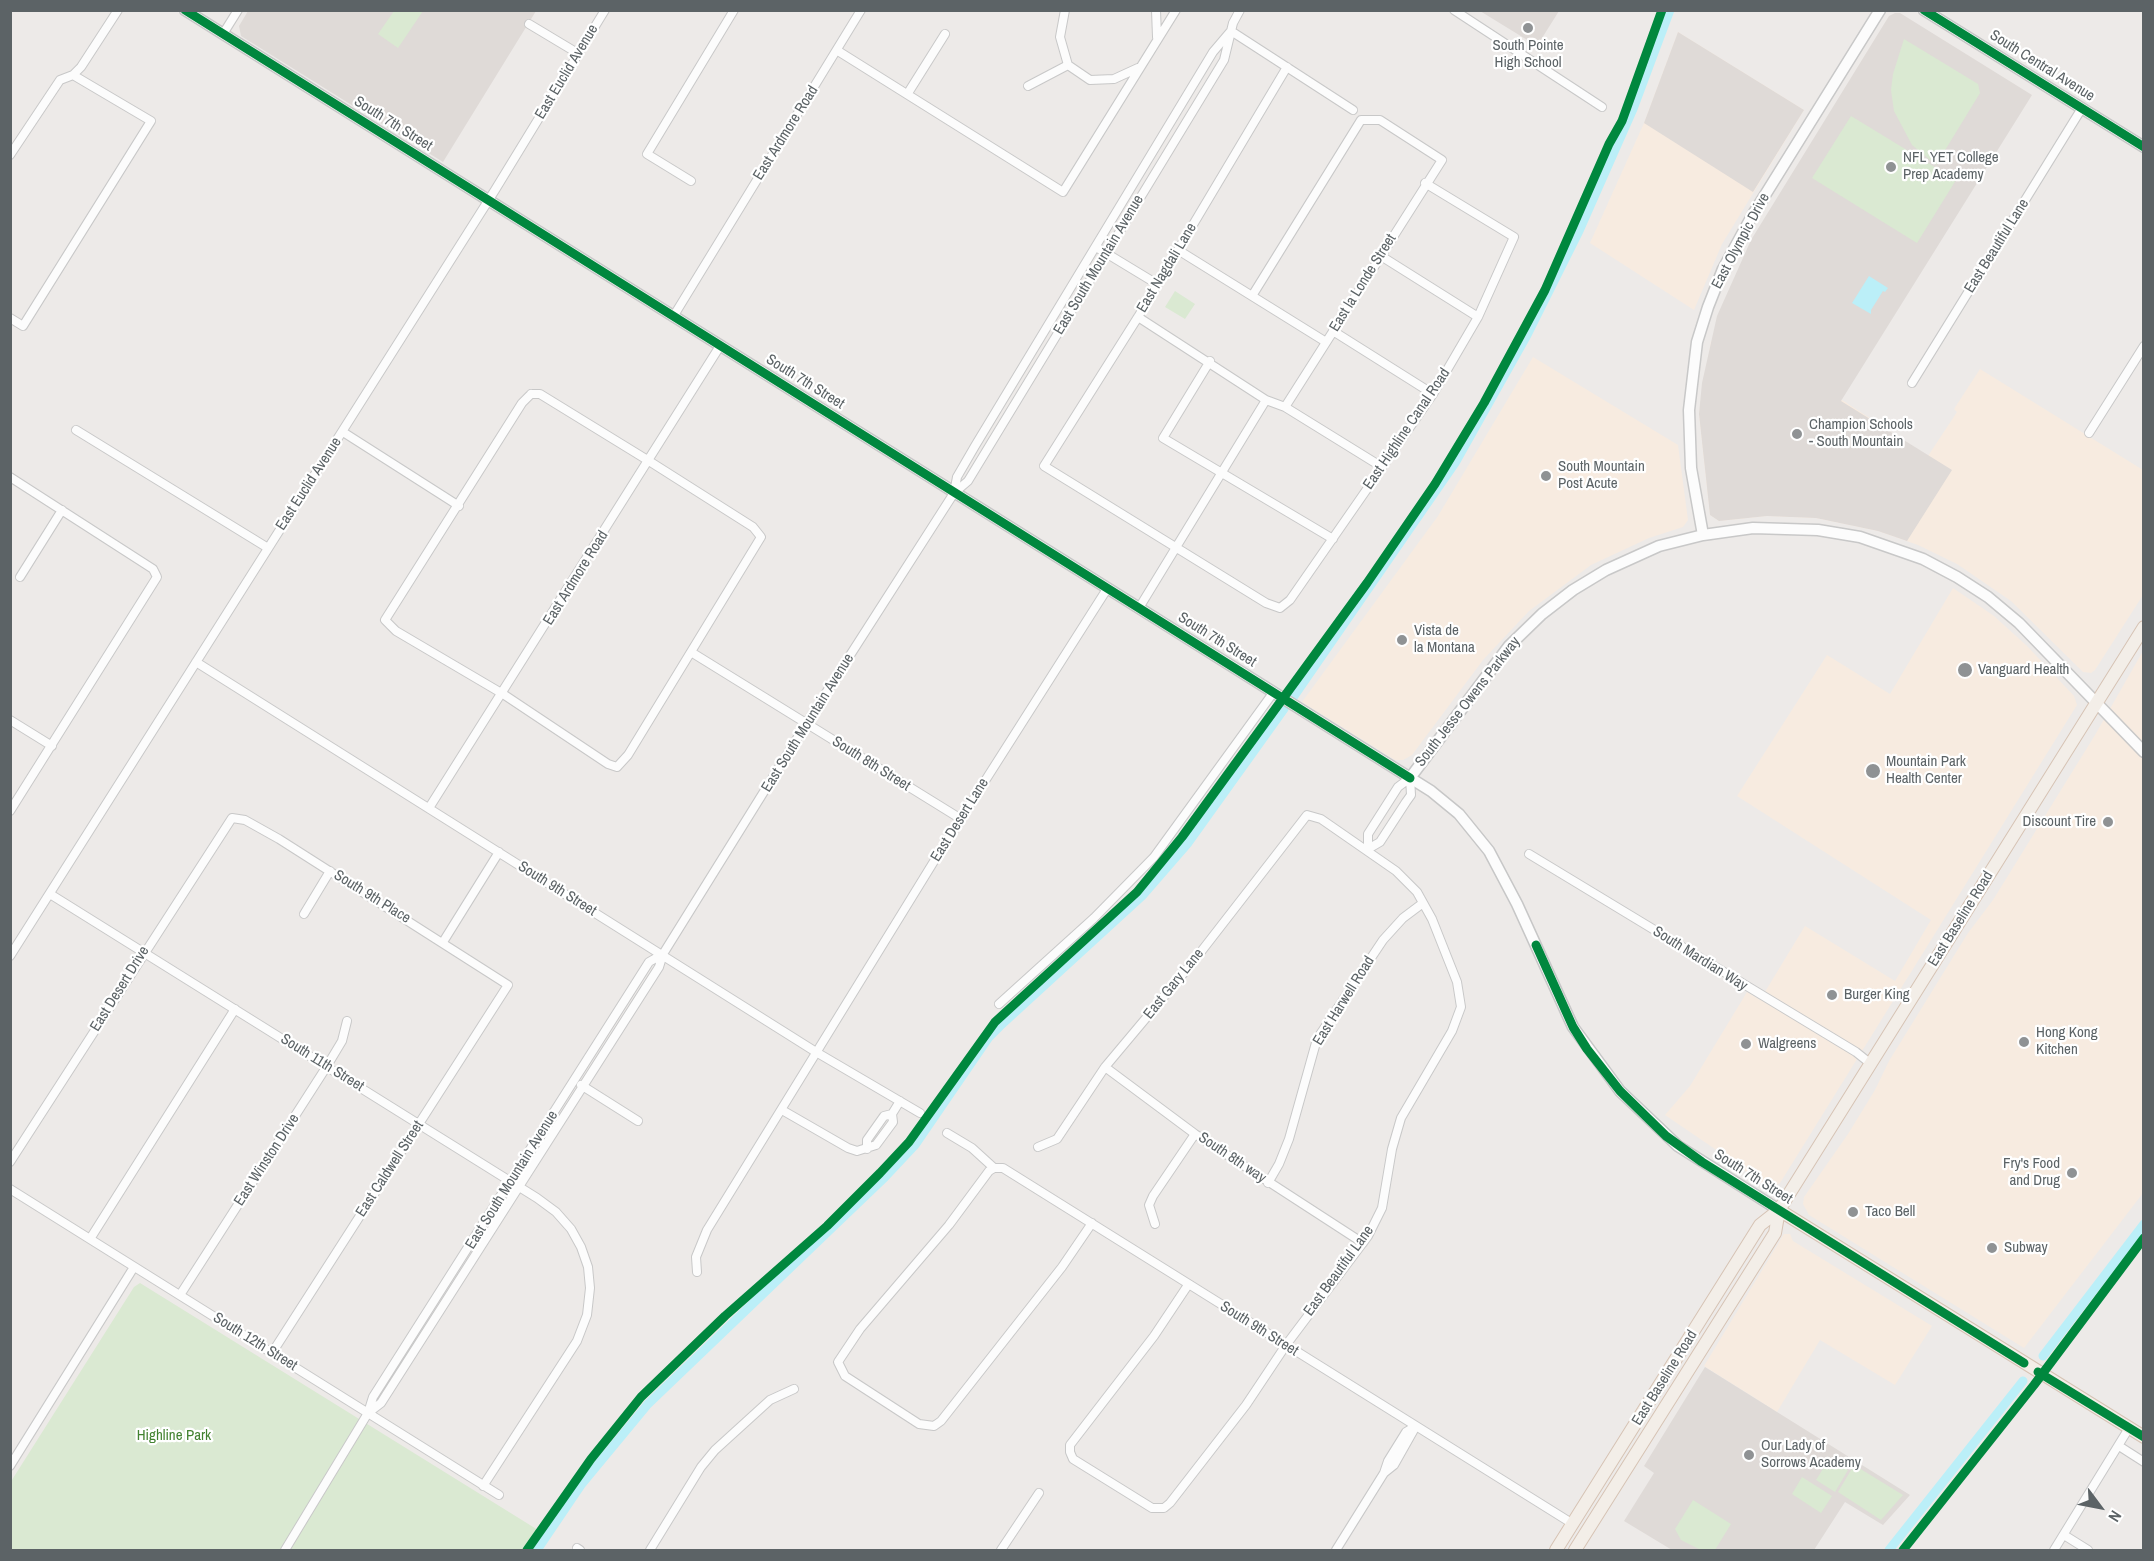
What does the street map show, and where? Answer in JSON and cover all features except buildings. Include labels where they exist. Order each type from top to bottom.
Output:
[{"type":"main road","name":"South 7th Street","points":[[184,10],[1431,791],[1459,814],[1489,851],[1517,904],[1573,1027],[1620,1091],[1678,1146],[2144,1437]]},
{"type":"main road","name":"East Olympic Drive","points":[[1702,535],[1691,468],[1689,410],[1694,357],[1708,307],[1727,261],[1753,214],[1880,10]]},
{"type":"main road","name":"South Central Avenue","points":[[1924,10],[2144,147]]},
{"type":"main road","name":"South Jesse Owens Parkway","points":[[1410,778],[1504,652],[1542,614],[1589,579],[1622,561],[1659,546],[1702,535],[1753,528],[1818,530],[1860,537],[1923,559],[1957,577],[1996,603],[2144,752]]},
{"type":"main road","name":"East Baseline Road","points":[[1557,1551],[1761,1225],[1779,1210],[2144,627]]},
{"type":"main road","name":"East Baseline Road","points":[[1575,1551],[1775,1233],[1779,1210]]},
{"type":"main road","points":[[1669,1372],[1682,1380]]},
{"type":"main road","points":[[1573,1524],[1586,1532]]},
{"type":"street","points":[[12,150],[60,80],[73,75],[118,10]]},
{"type":"street","points":[[223,34],[238,10]]},
{"type":"street","name":"East Euclid Avenue","points":[[10,956],[488,201],[605,10]]},
{"type":"street","points":[[691,181],[647,154],[734,10]]},
{"type":"street","name":"East Ardmore Road","points":[[673,317],[861,10]]},
{"type":"street","points":[[1065,10],[1060,37],[1068,65],[1090,80],[1114,79],[1141,66]]},
{"type":"street","points":[[1156,10],[1159,30],[1156,42]]},
{"type":"street","points":[[838,51],[1063,192],[1176,10]]},
{"type":"street","name":"East South Mountain Avenue","points":[[515,1184],[584,1087],[659,967],[663,954],[806,724],[954,493],[968,481],[1224,60],[1231,31],[1240,10]]},
{"type":"street","points":[[1454,10],[1602,107]]},
{"type":"street","points":[[530,24],[579,54]]},
{"type":"street","points":[[1231,31],[1353,110]]},
{"type":"street","name":"East South Mountain Avenue","points":[[954,493],[957,477],[1213,52],[1231,31]]},
{"type":"street","points":[[908,93],[945,34]]},
{"type":"street","points":[[1028,87],[1068,65]]},
{"type":"street","name":"East Nagdali Lane","points":[[1177,548],[1044,466],[1138,317],[1287,67]]},
{"type":"street","points":[[10,318],[23,326],[151,121],[73,75]]},
{"type":"street","name":"East Beautiful Lane","points":[[1912,384],[2082,108]]},
{"type":"street","name":"East la Londe Street","points":[[1252,296],[1361,120],[1380,120],[1442,160],[1425,183],[1285,407]]},
{"type":"street","name":"East Highline Canal Road","points":[[1177,548],[1266,603],[1280,608],[1290,600],[1433,393],[1478,317],[1514,237],[1425,183]]},
{"type":"street","points":[[1096,247],[1157,284]]},
{"type":"street","points":[[1178,250],[1326,342]]},
{"type":"street","points":[[1381,256],[1478,317]]},
{"type":"street","points":[[1138,317],[1266,400],[1285,407],[1382,467]]},
{"type":"street","points":[[1333,331],[1433,393]]},
{"type":"street","name":"East Ardmore Road","points":[[429,808],[503,694],[720,346]]},
{"type":"street","points":[[2089,433],[2144,346]]},
{"type":"street","points":[[1210,362],[1163,438],[1333,539]]},
{"type":"street","points":[[531,394],[540,394],[649,461],[753,527],[761,537],[628,755],[617,766],[608,764],[503,694],[396,630],[385,620],[522,403],[531,394]]},
{"type":"street","points":[[1139,608],[1266,400]]},
{"type":"street","points":[[76,430],[268,548]]},
{"type":"street","points":[[342,432],[459,506]]},
{"type":"street","points":[[10,477],[156,572],[156,582],[10,811]]},
{"type":"street","points":[[20,577],[62,510]]},
{"type":"street","name":"East Desert Lane","points":[[697,1272],[696,1257],[707,1230],[810,1067],[816,1052],[961,819],[1107,589]]},
{"type":"street","name":"South 8th Street","points":[[690,652],[961,819]]},
{"type":"street","name":"South 9th Street","points":[[196,662],[816,1052],[920,1113]]},
{"type":"street","points":[[999,1004],[1094,918],[1154,857],[1273,693]]},
{"type":"street","points":[[10,720],[52,746]]},
{"type":"street","points":[[1368,849],[1368,834],[1398,787],[1410,778]]},
{"type":"street","points":[[1368,849],[1380,842],[1411,795],[1410,778]]},
{"type":"street","name":"East Gary Lane","points":[[1038,1147],[1058,1139],[1105,1067],[1193,962],[1307,815],[1321,819],[1368,849]]},
{"type":"street","name":"South 9th Place","points":[[232,818],[244,820],[330,871],[508,985]]},
{"type":"street","name":"East Desert Drive","points":[[10,1162],[232,818]]},
{"type":"street","points":[[1378,818],[1390,826]]},
{"type":"street","points":[[1368,849],[1396,871],[1423,903]]},
{"type":"street","points":[[443,942],[499,852]]},
{"type":"street","name":"South Mardian Way","points":[[1529,854],[1856,1052],[1871,1064]]},
{"type":"street","points":[[304,914],[330,871]]},
{"type":"street","name":"South 11th Street","points":[[50,894],[515,1184],[556,1212],[571,1229],[588,1267],[590,1288],[587,1315],[577,1341],[483,1486]]},
{"type":"street","name":"East Beautiful Lane","points":[[1188,1285],[1154,1336],[1077,1436],[1070,1452],[1073,1459],[1152,1508],[1164,1508],[1246,1405],[1286,1345],[1363,1243],[1382,1208],[1392,1149],[1401,1118],[1452,1031],[1461,1007],[1461,998],[1449,960],[1423,903]]},
{"type":"street","name":"East Harwell Road","points":[[1268,1183],[1289,1139],[1317,1039],[1383,940],[1403,918],[1423,903]]},
{"type":"street","name":"East South Mountain Avenue","points":[[285,1551],[368,1413],[381,1403],[515,1184],[574,1082],[650,962],[663,954]]},
{"type":"street","name":"East Caldwell Street","points":[[272,1353],[508,985]]},
{"type":"street","points":[[90,1239],[235,1009]]},
{"type":"street","name":"East Winston Drive","points":[[180,1295],[327,1066],[342,1041],[347,1021]]},
{"type":"street","name":"South 8th way","points":[[1105,1067],[1195,1134],[1363,1243]]},
{"type":"street","points":[[574,1082],[638,1122]]},
{"type":"street","points":[[782,1110],[848,1148],[857,1150],[876,1145],[893,1122],[892,1114],[900,1101]]},
{"type":"street","points":[[867,1149],[867,1140],[884,1116],[892,1114]]},
{"type":"street","points":[[875,1129],[884,1134]]},
{"type":"street","name":"South 9th Street","points":[[947,1133],[972,1148],[994,1168],[1003,1168],[1573,1524]]},
{"type":"street","points":[[1155,1224],[1149,1205],[1153,1196],[1195,1134]]},
{"type":"street","points":[[994,1168],[989,1171],[949,1225],[860,1329],[838,1362],[845,1376],[919,1424],[934,1426],[1043,1291],[1092,1223]]},
{"type":"street","name":"South 12th Street","points":[[10,1189],[499,1495]]},
{"type":"street","points":[[10,1466],[134,1267]]},
{"type":"street","points":[[650,1551],[701,1467],[715,1450],[770,1400],[794,1389]]},
{"type":"street","points":[[1336,1551],[1384,1473],[1388,1461],[1406,1432],[1416,1425]]},
{"type":"street","points":[[2054,1551],[2129,1428]]},
{"type":"street","points":[[2119,1446],[2144,1462]]},
{"type":"street","points":[[1001,1551],[1039,1493]]},
{"type":"street","points":[[2064,1535],[2088,1551]]},
{"type":"shaded area","points":[[248,11],[536,11],[443,162],[241,36],[239,26]]},
{"type":"shaded area","name":"South Pointe High School","points":[[1480,11],[1559,11],[1537,46]]},
{"type":"shaded area","name":"NFL YET College Prep Academy","points":[[1900,13],[2032,95],[1841,401],[1952,470],[1907,541],[1878,531],[1816,518],[1767,516],[1719,521],[1710,515],[1699,414],[1702,383],[1717,316],[1751,240],[1889,16]]},
{"type":"shaded area","points":[[1678,32],[1804,110],[1722,244],[1694,310],[1590,243],[1644,123]]},
{"type":"shaded area","points":[[1678,32],[1804,110],[1753,192],[1644,123]]},
{"type":"shaded area","points":[[1711,341],[1842,400],[1928,456],[1957,412],[1954,409],[1980,369],[2143,470],[2143,595],[2095,670],[2091,673],[2083,672],[2011,601],[1957,564],[1918,545],[1878,531],[1816,518],[1767,516],[1719,521],[1710,515],[1699,414]]},
{"type":"shaded area","points":[[1533,357],[1678,445],[1688,520],[1683,527],[1649,538],[1591,565],[1529,611],[1483,660],[1412,755],[1403,760],[1395,760],[1302,702],[1438,516]]},
{"type":"shaded area","points":[[1953,588],[1994,616],[2027,646],[2074,696],[2077,705],[1780,1183],[1773,1187],[1766,1187],[1665,1115],[1690,1086],[1747,992],[1760,1000],[1805,926],[1895,981],[1931,920],[1737,796],[1827,655],[1890,694]]},
{"type":"shaded area","points":[[2143,651],[2143,1193],[2024,1348],[1809,1215],[1803,1204],[1804,1197],[1848,1134],[1875,1090],[1889,1061],[1968,933],[1993,900],[2095,735]]},
{"type":"shaded area","points":[[1784,1234],[1790,1234],[1793,1241],[1932,1326],[1895,1385],[1820,1340],[1777,1412],[1704,1366]]},
{"type":"shaded area","name":"Our Lady of Sorrows Academy","points":[[1705,1367],[1910,1495],[1883,1525],[1845,1502],[1814,1550],[1672,1550],[1624,1521],[1654,1473],[1644,1466]]},
{"type":"green space","points":[[394,11],[423,11],[398,48],[378,34]]},
{"type":"green space","points":[[1904,39],[1978,84],[1980,93],[1936,165],[1912,145],[1894,111],[1891,90],[1893,74]]},
{"type":"green space","points":[[1851,116],[1956,180],[1917,243],[1812,178]]},
{"type":"green space","points":[[1175,291],[1195,304],[1185,319],[1165,307]]},
{"type":"green space","name":"Highline Park","points":[[140,1283],[538,1530],[525,1550],[11,1550],[10,1483],[134,1287]]},
{"type":"green space","points":[[1831,1462],[1848,1470],[1835,1492],[1816,1480],[1826,1464]]},
{"type":"green space","points":[[1854,1465],[1903,1495],[1881,1520],[1838,1492]]},
{"type":"green space","points":[[1802,1477],[1832,1496],[1821,1513],[1792,1494]]},
{"type":"green space","points":[[1693,1500],[1731,1524],[1715,1550],[1701,1550],[1681,1540],[1675,1529]]},
{"type":"water","points":[[1869,276],[1888,288],[1885,292],[1883,291],[1871,310],[1871,314],[1852,303]]},
{"type":"waterway","points":[[1292,699],[1455,463],[1527,335],[1579,231],[1633,109],[1670,10]]},
{"type":"waterway","points":[[537,1550],[581,1485],[648,1404],[885,1177],[915,1145],[989,1037],[1142,896],[1188,843],[1284,709]]},
{"type":"waterway","points":[[2043,1356],[2144,1224]]},
{"type":"waterway","points":[[1889,1550],[2023,1381]]},
{"type":"cycle path","points":[[185,10],[1410,778]]},
{"type":"cycle path","points":[[527,1550],[591,1459],[641,1397],[725,1316],[827,1226],[880,1173],[909,1142],[995,1022],[1137,892],[1182,837],[1367,583],[1435,484],[1484,403],[1545,290],[1609,144],[1622,121],[1662,10]]},
{"type":"cycle path","points":[[1924,10],[2144,147]]},
{"type":"cycle path","points":[[1536,945],[1573,1027],[1587,1049],[1620,1091],[1666,1136],[1702,1162],[2024,1363]]},
{"type":"cycle path","points":[[1903,1550],[2034,1385],[2144,1238]]},
{"type":"cycle path","points":[[2038,1372],[2144,1437]]},
{"type":"place","name":"South Pointe High School","points":[[1528,28]]},
{"type":"place","name":"NFL YET College Prep Academy","points":[[1891,167]]},
{"type":"place","name":"Champion Schools - South Mountain","points":[[1797,434]]},
{"type":"place","name":"South Mountain Post Acute","points":[[1546,476]]},
{"type":"place","name":"Vista de la Montana","points":[[1402,640]]},
{"type":"place","name":"Vanguard Health","points":[[1965,670]]},
{"type":"place","name":"Mountain Park Health Center","points":[[1873,771]]},
{"type":"place","name":"Discount Tire","points":[[2108,822]]},
{"type":"place","name":"Burger King","points":[[1832,995]]},
{"type":"place","name":"Hong Kong Kitchen","points":[[2024,1042]]},
{"type":"place","name":"Walgreens","points":[[1746,1044]]},
{"type":"place","name":"Fry's Food and Drug","points":[[2072,1173]]},
{"type":"place","name":"Taco Bell","points":[[1853,1212]]},
{"type":"place","name":"Subway","points":[[1992,1248]]},
{"type":"place","name":"Our Lady of Sorrows Academy","points":[[1749,1455]]}]
